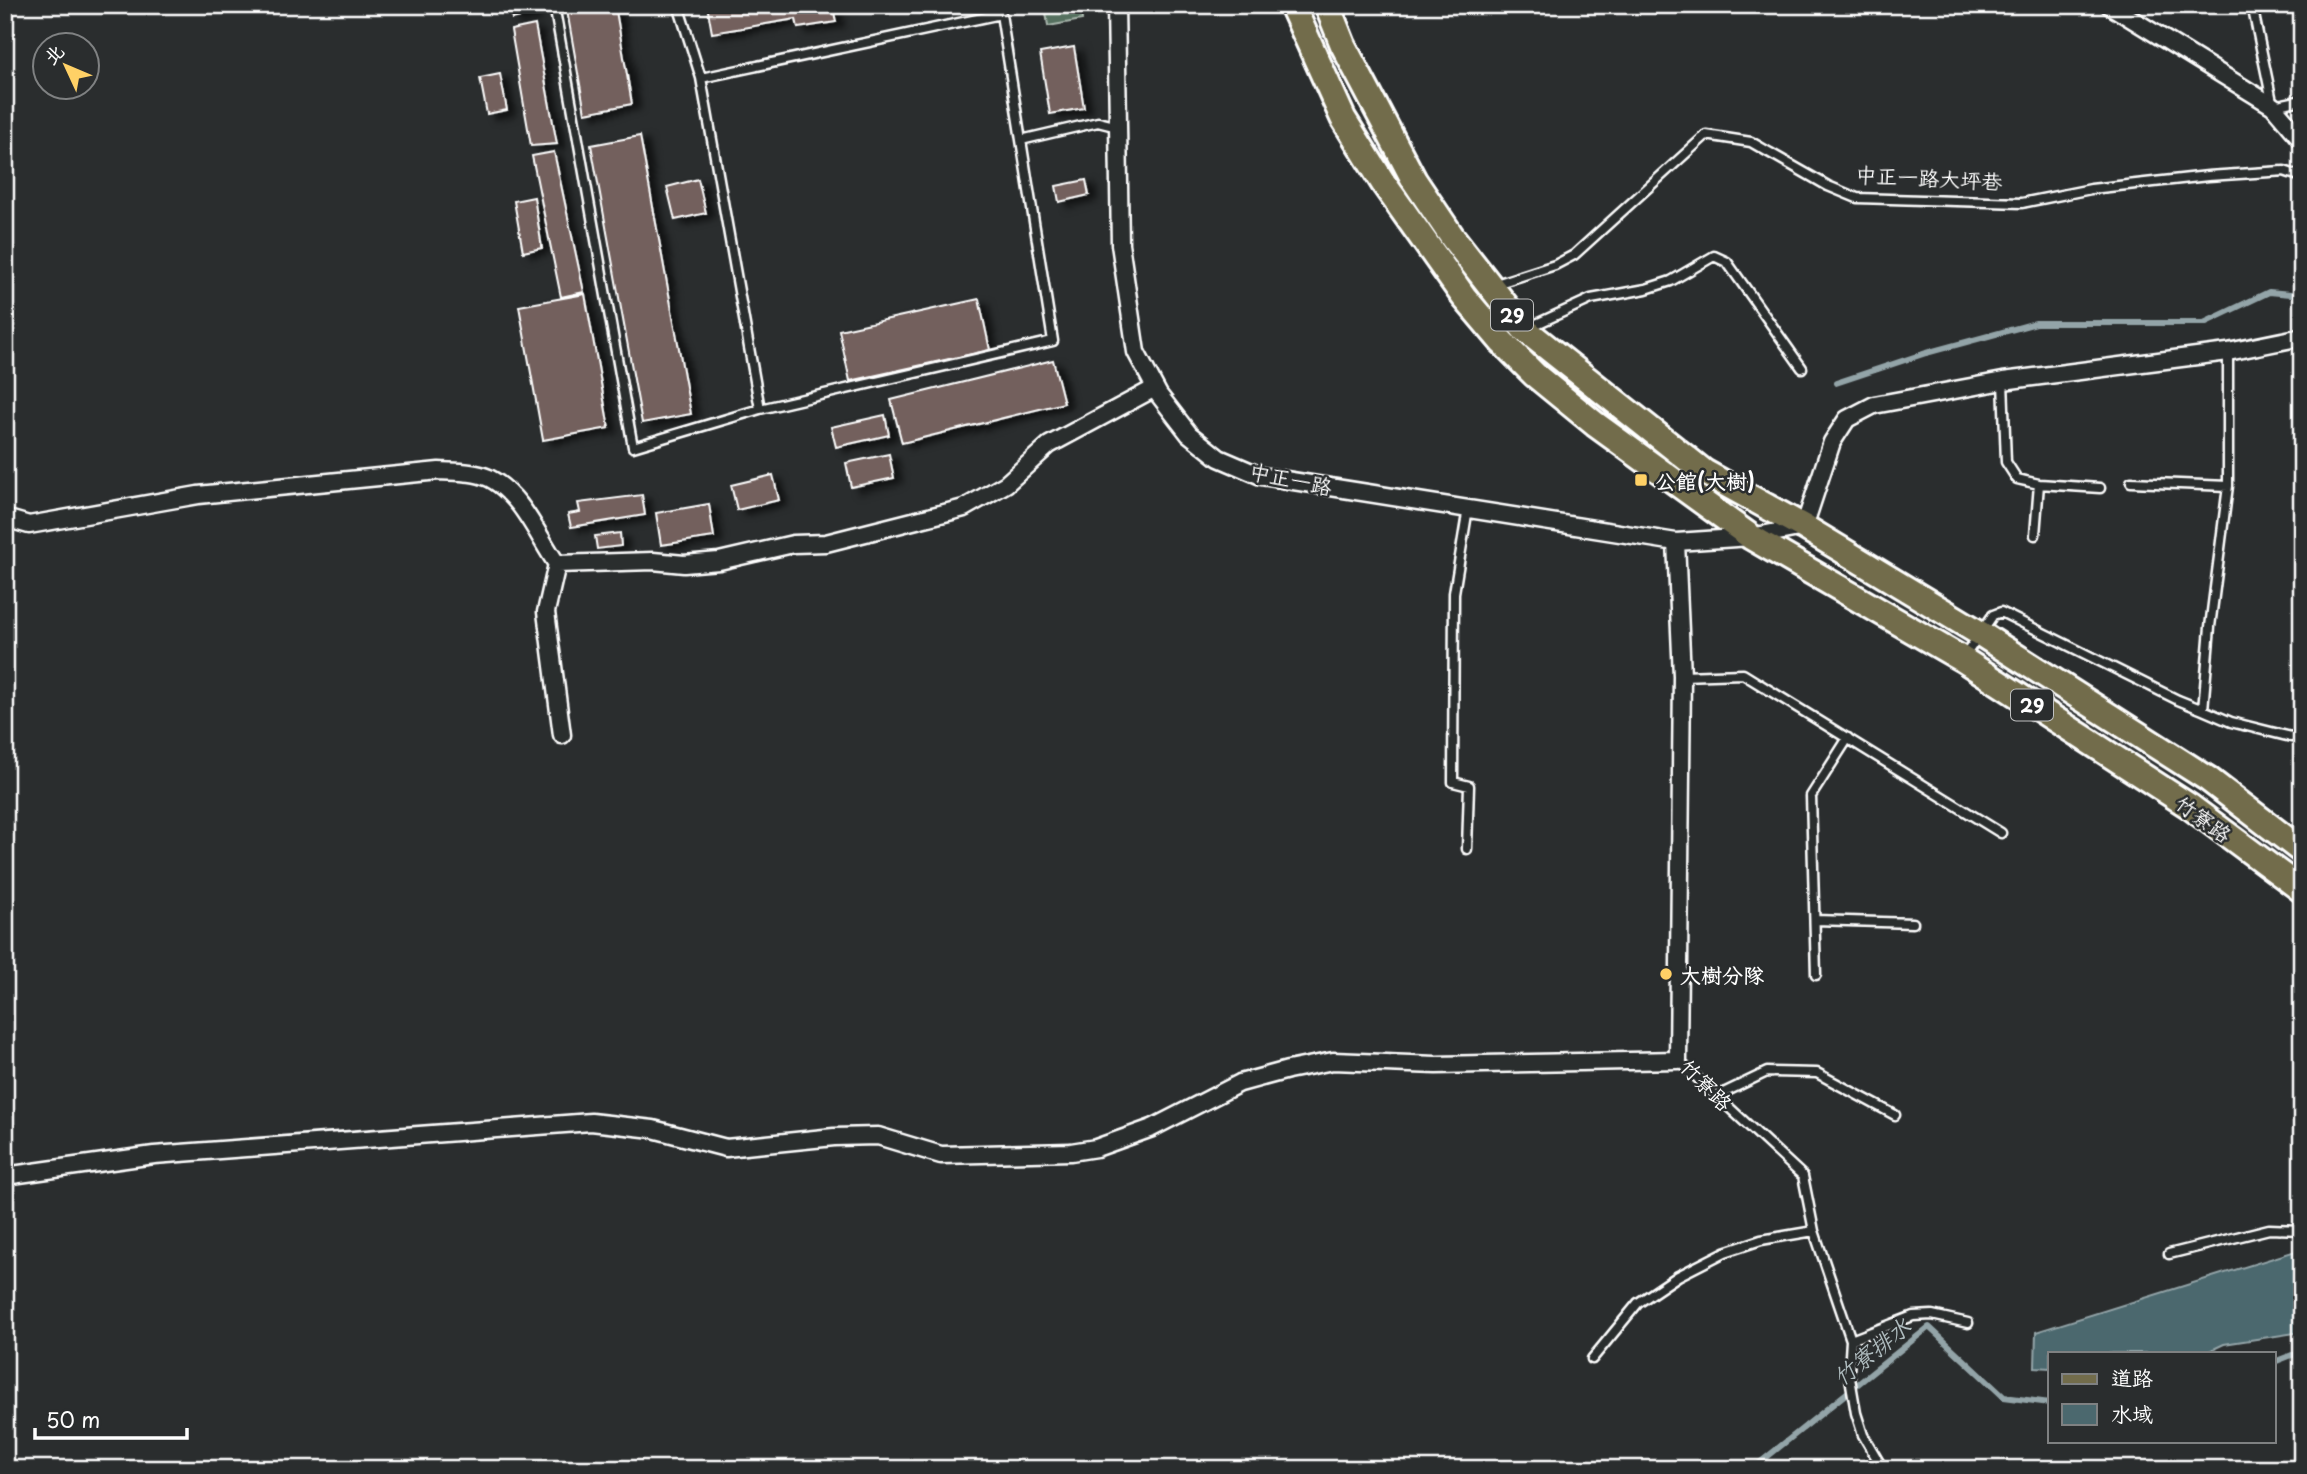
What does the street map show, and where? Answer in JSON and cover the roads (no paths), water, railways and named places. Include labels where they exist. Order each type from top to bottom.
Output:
[{"type":"main road","name":"29","points":[[1292,5],[1343,118],[1384,184],[1464,296],[1502,342],[1535,375],[1595,425],[1751,537]]},
{"type":"main road","name":"29","points":[[1327,5],[1343,45],[1414,180],[1453,238],[1524,330],[1704,471],[1804,527]]},
{"type":"main road","name":"竹寮路","points":[[1804,527],[1981,634],[2208,779],[2302,851]]},
{"type":"main road","name":"竹寮路","points":[[1751,537],[1962,659],[2189,806],[2302,890]]},
{"type":"street","name":"中正一路","points":[[1116,5],[1120,244],[1136,352],[1155,388],[1189,434],[1219,458],[1261,476],[1676,542]]},
{"type":"street","points":[[2109,5],[2273,106],[2302,140]]},
{"type":"street","points":[[1676,542],[1751,537],[1804,527],[1832,442],[1847,419],[1874,405],[2003,381],[2228,352],[2302,337]]},
{"type":"street","points":[[557,564],[653,561],[684,564],[719,561],[793,544],[826,543],[964,508],[1006,484],[1049,445],[1155,388]]},
{"type":"street","points":[[5,518],[29,525],[198,495],[439,471],[470,473],[488,478],[513,495],[557,564],[546,612],[562,735]]},
{"type":"street","name":"竹寮路","points":[[1676,542],[1682,676],[1678,1060]]},
{"type":"street","points":[[5,1176],[154,1155],[592,1122],[653,1129],[726,1148],[834,1137],[878,1136],[941,1155],[1071,1152],[1096,1148],[1152,1128],[1240,1083],[1333,1061],[1436,1065],[1678,1060]]},
{"type":"lane","points":[[554,5],[633,447],[760,410],[1053,341],[1000,9],[701,78]]},
{"type":"lane","points":[[678,5],[701,78],[760,410]]},
{"type":"lane","points":[[2252,5],[2273,106],[2302,100]]},
{"type":"lane","points":[[1021,140],[1098,122],[1118,127]]},
{"type":"lane","name":"中正一路大坪巷","points":[[1490,286],[1555,265],[1574,255],[1706,135],[1751,142],[1828,186],[1857,198],[2022,203],[2091,189],[2208,176],[2284,171],[2302,177]]},
{"type":"lane","points":[[1524,330],[1591,299],[1646,289],[1671,281],[1713,256],[1727,262],[1802,368]]},
{"type":"lane","points":[[2203,710],[2210,627],[2228,486],[2228,352]]},
{"type":"lane","points":[[2003,381],[2006,462],[2017,479],[2039,484],[2100,488]]},
{"type":"lane","points":[[2131,482],[2228,486]]},
{"type":"lane","points":[[2035,535],[2039,484]]},
{"type":"lane","points":[[1467,849],[1469,786],[1453,782],[1453,769],[1454,593],[1468,508]]},
{"type":"lane","points":[[1962,659],[1993,615],[2001,612],[2178,700],[2231,722],[2291,737],[2302,734]]},
{"type":"lane","points":[[1682,676],[1743,674],[2001,833]]},
{"type":"lane","points":[[1816,975],[1811,796],[1848,738]]},
{"type":"lane","points":[[1815,920],[1913,923]]},
{"type":"lane","name":"竹寮路","points":[[1678,1060],[1803,1176],[1814,1231],[1851,1339],[1849,1372],[1863,1435],[1884,1469]]},
{"type":"lane","points":[[1717,1096],[1767,1072],[1817,1073],[1895,1115]]},
{"type":"lane","points":[[2169,1254],[2269,1229],[2302,1230]]},
{"type":"lane","points":[[1592,1359],[1638,1303],[1678,1276],[1725,1252],[1761,1240],[1814,1231]]},
{"type":"lane","points":[[1851,1339],[1913,1317],[1932,1315],[1968,1323]]},
{"type":"water","points":[[2302,1249],[2302,1332],[2224,1344],[2207,1352],[2048,1352],[2048,1368],[2035,1367],[2036,1332]]},
{"type":"waterway","points":[[1836,383],[1926,353],[2036,323],[2204,323],[2269,292],[2302,295]]},
{"type":"waterway","name":"竹寮排水","points":[[1752,1469],[1929,1327],[2004,1397],[2048,1403]]},
{"type":"waterway","name":"竹寮排水","points":[[2276,1361],[2292,1355],[2302,1355]]},
{"type":"place","name":"公館(大樹)","points":[[1641,480]]},
{"type":"place","name":"大樹分隊","points":[[1666,974]]}]
